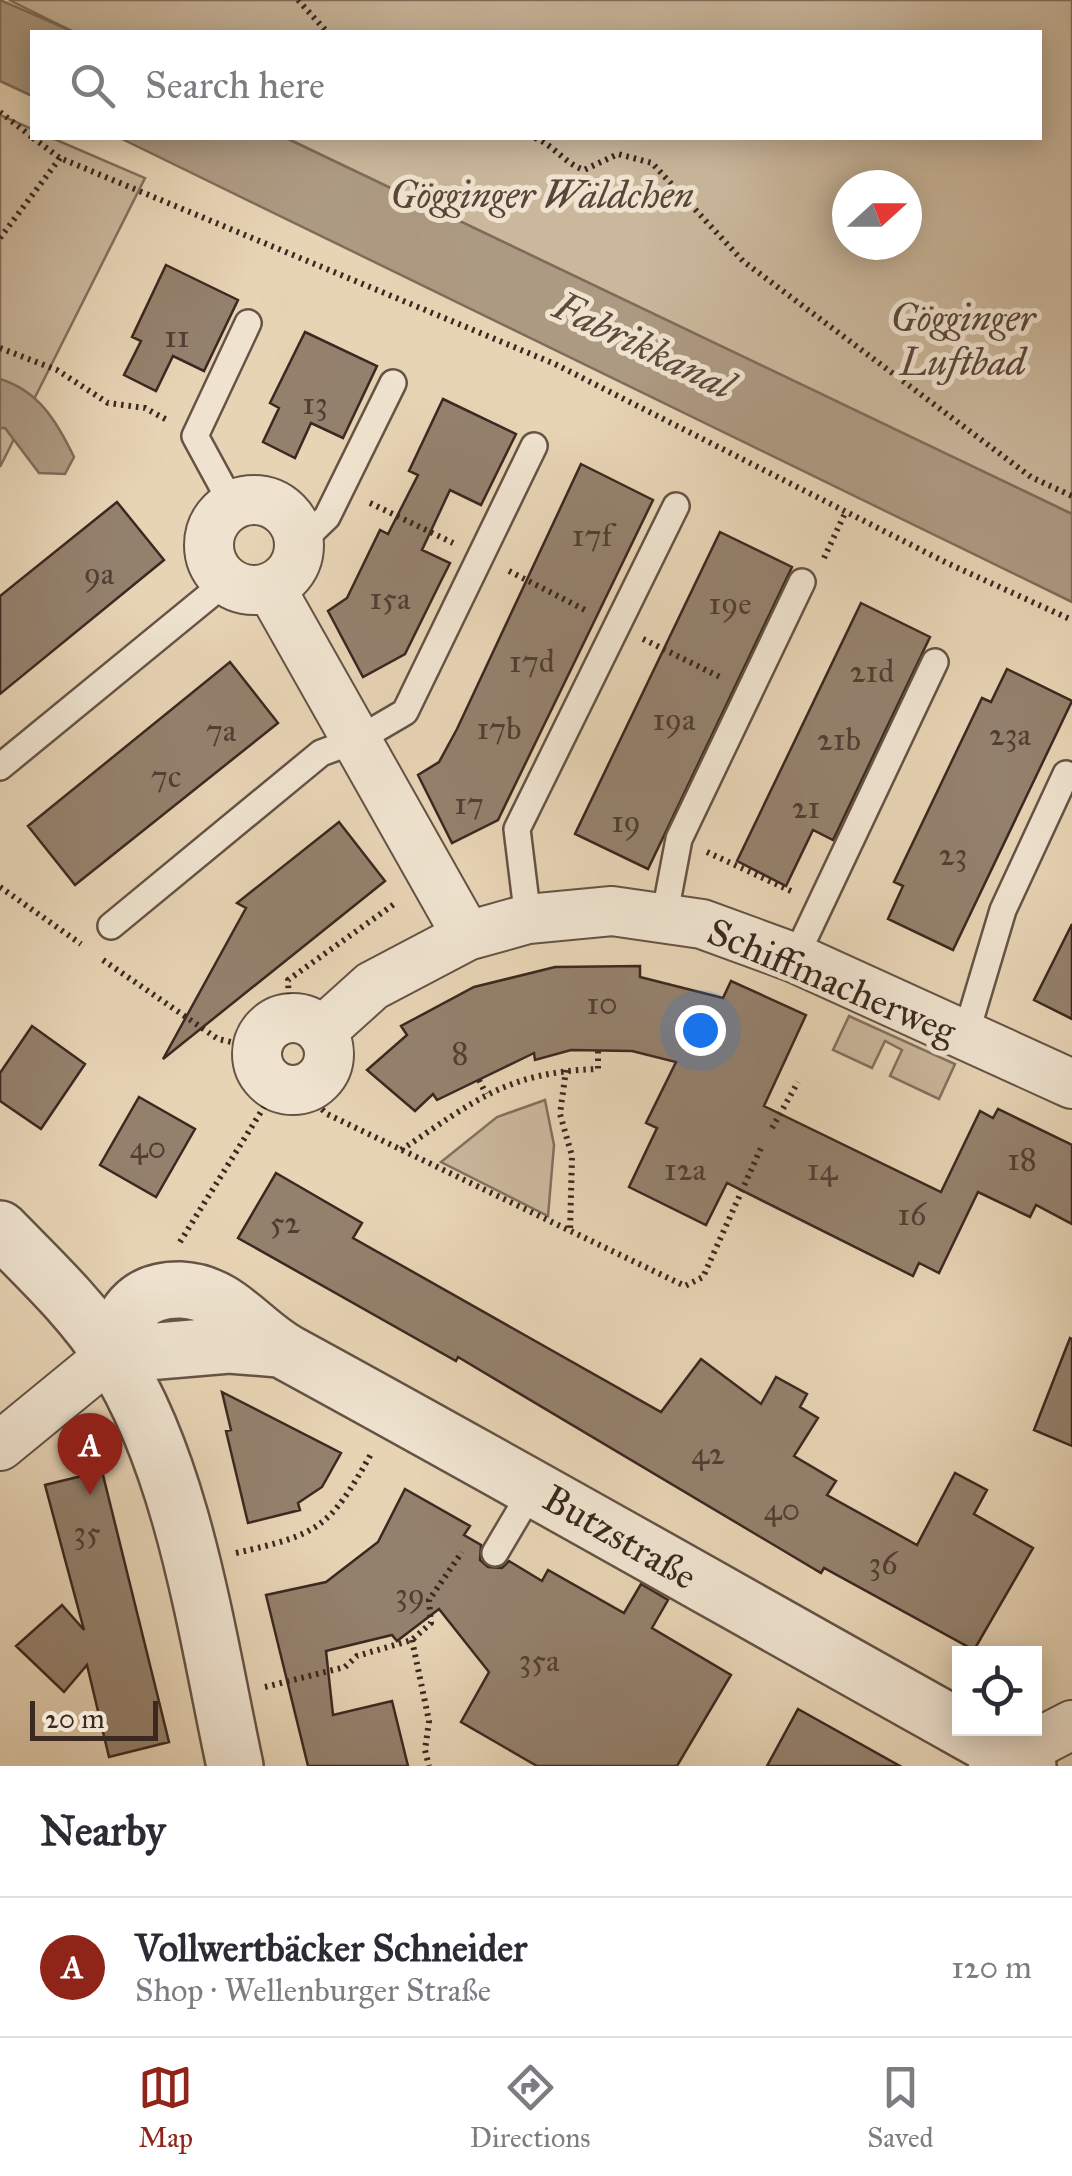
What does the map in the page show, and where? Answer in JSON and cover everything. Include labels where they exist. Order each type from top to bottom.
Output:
[{"type":"street","points":[[248,584],[292,570],[300,544],[291,520],[271,503],[258,500],[233,506],[215,523],[212,560],[248,584],[358,739],[467,936]]},
{"type":"street","name":"Schiffmacherweg","points":[[289,1054],[372,986],[467,936],[528,920],[612,912],[702,924],[796,958],[1072,1084]]},
{"type":"street","points":[[0,1229],[66,1298],[111,1354],[153,1432],[235,1766]]},
{"type":"street","points":[[0,1446],[111,1354],[120,1319],[140,1300],[162,1291],[198,1294]]},
{"type":"street","name":"Butzstraße","points":[[198,1294],[220,1300],[279,1349],[534,1486],[952,1723]]},
{"type":"street","name":"Butzstraße","points":[[111,1354],[228,1345],[279,1349]]},
{"type":"street","points":[[1010,1763],[1072,1725]]},
{"type":"street","name":"Butzstraße","points":[[971,1736],[1010,1763]]},
{"type":"lane","points":[[233,506],[195,436],[248,323]]},
{"type":"lane","points":[[300,544],[327,517],[393,383]]},
{"type":"lane","points":[[112,926],[322,752],[358,739],[406,712],[534,446]]},
{"type":"lane","points":[[528,920],[517,829],[676,506]]},
{"type":"lane","points":[[664,918],[679,839],[802,582]]},
{"type":"lane","points":[[0,767],[248,584]]},
{"type":"lane","points":[[796,958],[935,662]]},
{"type":"lane","points":[[965,1037],[1003,910],[1066,774]]},
{"type":"lane","points":[[495,1553],[534,1486]]},
{"type":"path","points":[[298,0],[325,30]]},
{"type":"path","points":[[0,112],[30,135]]},
{"type":"path","points":[[37,140],[60,158],[555,364],[1072,620]]},
{"type":"path","points":[[540,140],[569,165],[584,170],[618,154],[652,163],[743,261],[1031,477],[1072,496]]},
{"type":"path","points":[[0,238],[60,158]]},
{"type":"path","points":[[0,348],[57,370],[108,402],[145,408],[195,436]]},
{"type":"path","points":[[340,489],[750,691]]},
{"type":"path","points":[[802,582],[814,580],[846,511]]},
{"type":"path","points":[[679,839],[821,905]]},
{"type":"path","points":[[198,1294],[175,1250],[289,1054],[288,980],[434,875]]},
{"type":"path","points":[[0,887],[86,947]]},
{"type":"path","points":[[100,958],[218,1039],[289,1054],[327,1114],[685,1286],[703,1277],[761,1148]]},
{"type":"path","points":[[402,1150],[486,1094],[548,1070],[598,1069],[598,1051]]},
{"type":"path","points":[[566,1070],[560,1114],[572,1156],[570,1232]]},
{"type":"path","points":[[479,1080],[486,1094]]},
{"type":"path","points":[[772,1128],[798,1082]]},
{"type":"path","points":[[230,1554],[299,1539],[339,1509],[367,1461]]},
{"type":"path","points":[[264,1687],[344,1667],[357,1656],[412,1640],[431,1623],[429,1600],[463,1550]]},
{"type":"path","points":[[412,1640],[429,1721],[425,1750],[429,1766]]},
{"type":"green space","name":"Gögginger Luftbad","points":[[9,0],[1072,0],[1072,514],[290,140],[1042,140],[1042,30],[70,30]]},
{"type":"green space","points":[[0,115],[30,128],[30,140],[57,140],[145,178],[0,467]]},
{"type":"green space","points":[[849,1016],[955,1064],[939,1099],[890,1076],[902,1050],[885,1041],[872,1068],[833,1050]]},
{"type":"green space","points":[[545,1100],[554,1145],[548,1216],[441,1162],[497,1117]]},
{"type":"water","points":[[0,0],[69,30],[30,30],[30,95],[0,81]]},
{"type":"water","name":"Fabrikkanal","points":[[124,140],[290,140],[1072,514],[1072,602]]},
{"type":"water","points":[[0,379],[26,391],[53,420],[74,457],[65,474],[39,473],[5,428],[0,428]]},
{"type":"building","points":[[166,265],[238,300],[204,371],[173,356],[156,391],[124,375],[141,341],[132,337]]},
{"type":"building","points":[[305,332],[377,366],[343,438],[311,423],[295,458],[263,442],[279,408],[270,403]]},
{"type":"building","points":[[443,399],[516,434],[481,505],[450,490],[422,550],[450,563],[405,654],[363,677],[328,611],[347,598],[380,530],[388,534],[418,475],[409,471]]},
{"type":"building","points":[[581,464],[653,500],[498,820],[452,843],[418,775],[439,762],[457,729]]},
{"type":"building","points":[[117,502],[164,560],[0,694],[0,596]]},
{"type":"building","points":[[720,532],[792,567],[648,869],[575,834]]},
{"type":"building","points":[[861,603],[930,637],[833,840],[813,830],[786,886],[737,861]]},
{"type":"building","points":[[230,662],[278,723],[75,885],[28,826]]},
{"type":"building","points":[[1007,669],[1072,701],[953,950],[888,919],[903,886],[894,882],[982,698],[991,702]]},
{"type":"building","points":[[339,822],[385,881],[163,1059],[246,908],[237,903]]},
{"type":"building","points":[[1072,924],[1072,1019],[1034,1000]]},
{"type":"building","points":[[640,966],[640,977],[723,998],[731,981],[806,1015],[764,1106],[941,1192],[980,1111],[993,1118],[998,1109],[1072,1145],[1072,1224],[1036,1205],[1030,1217],[978,1192],[939,1273],[919,1263],[913,1276],[727,1183],[706,1225],[629,1187],[657,1128],[646,1123],[676,1062],[632,1051],[571,1050],[535,1060],[534,1053],[437,1100],[433,1094],[415,1111],[367,1070],[407,1035],[401,1026],[474,987],[555,967]]},
{"type":"building","points":[[32,1026],[85,1064],[41,1129],[0,1101],[0,1073]]},
{"type":"building","points":[[139,1097],[195,1129],[156,1197],[100,1165]]},
{"type":"building","points":[[276,1173],[362,1223],[353,1238],[661,1412],[701,1359],[761,1404],[776,1377],[807,1394],[800,1407],[818,1418],[794,1456],[836,1481],[827,1495],[917,1545],[955,1473],[987,1490],[974,1514],[1033,1548],[976,1646],[967,1646],[824,1568],[821,1573],[458,1357],[456,1361],[238,1238]]},
{"type":"building","points":[[1072,1339],[1072,1446],[1034,1430]]},
{"type":"building","points":[[222,1392],[341,1453],[322,1487],[298,1503],[300,1510],[248,1523],[226,1431],[231,1430]]},
{"type":"building","points":[[102,1471],[169,1742],[109,1757],[87,1665],[64,1692],[16,1646],[62,1605],[84,1630],[45,1485]]},
{"type":"building","points":[[405,1489],[470,1526],[464,1535],[481,1545],[480,1560],[488,1567],[502,1568],[509,1561],[542,1581],[548,1570],[624,1613],[641,1584],[668,1600],[652,1628],[731,1675],[677,1766],[537,1766],[461,1722],[489,1672],[439,1609],[397,1641],[392,1635],[326,1651],[333,1715],[392,1701],[408,1766],[308,1766],[266,1595],[326,1582],[378,1542]]},
{"type":"building","points":[[798,1709],[900,1766],[767,1766]]},
{"type":"place","name":"Vollwertbäcker Schneider","points":[[90,1495]]},
{"type":"park label","name":"Gögginger Wäldchen","points":[[542,195]]}]
